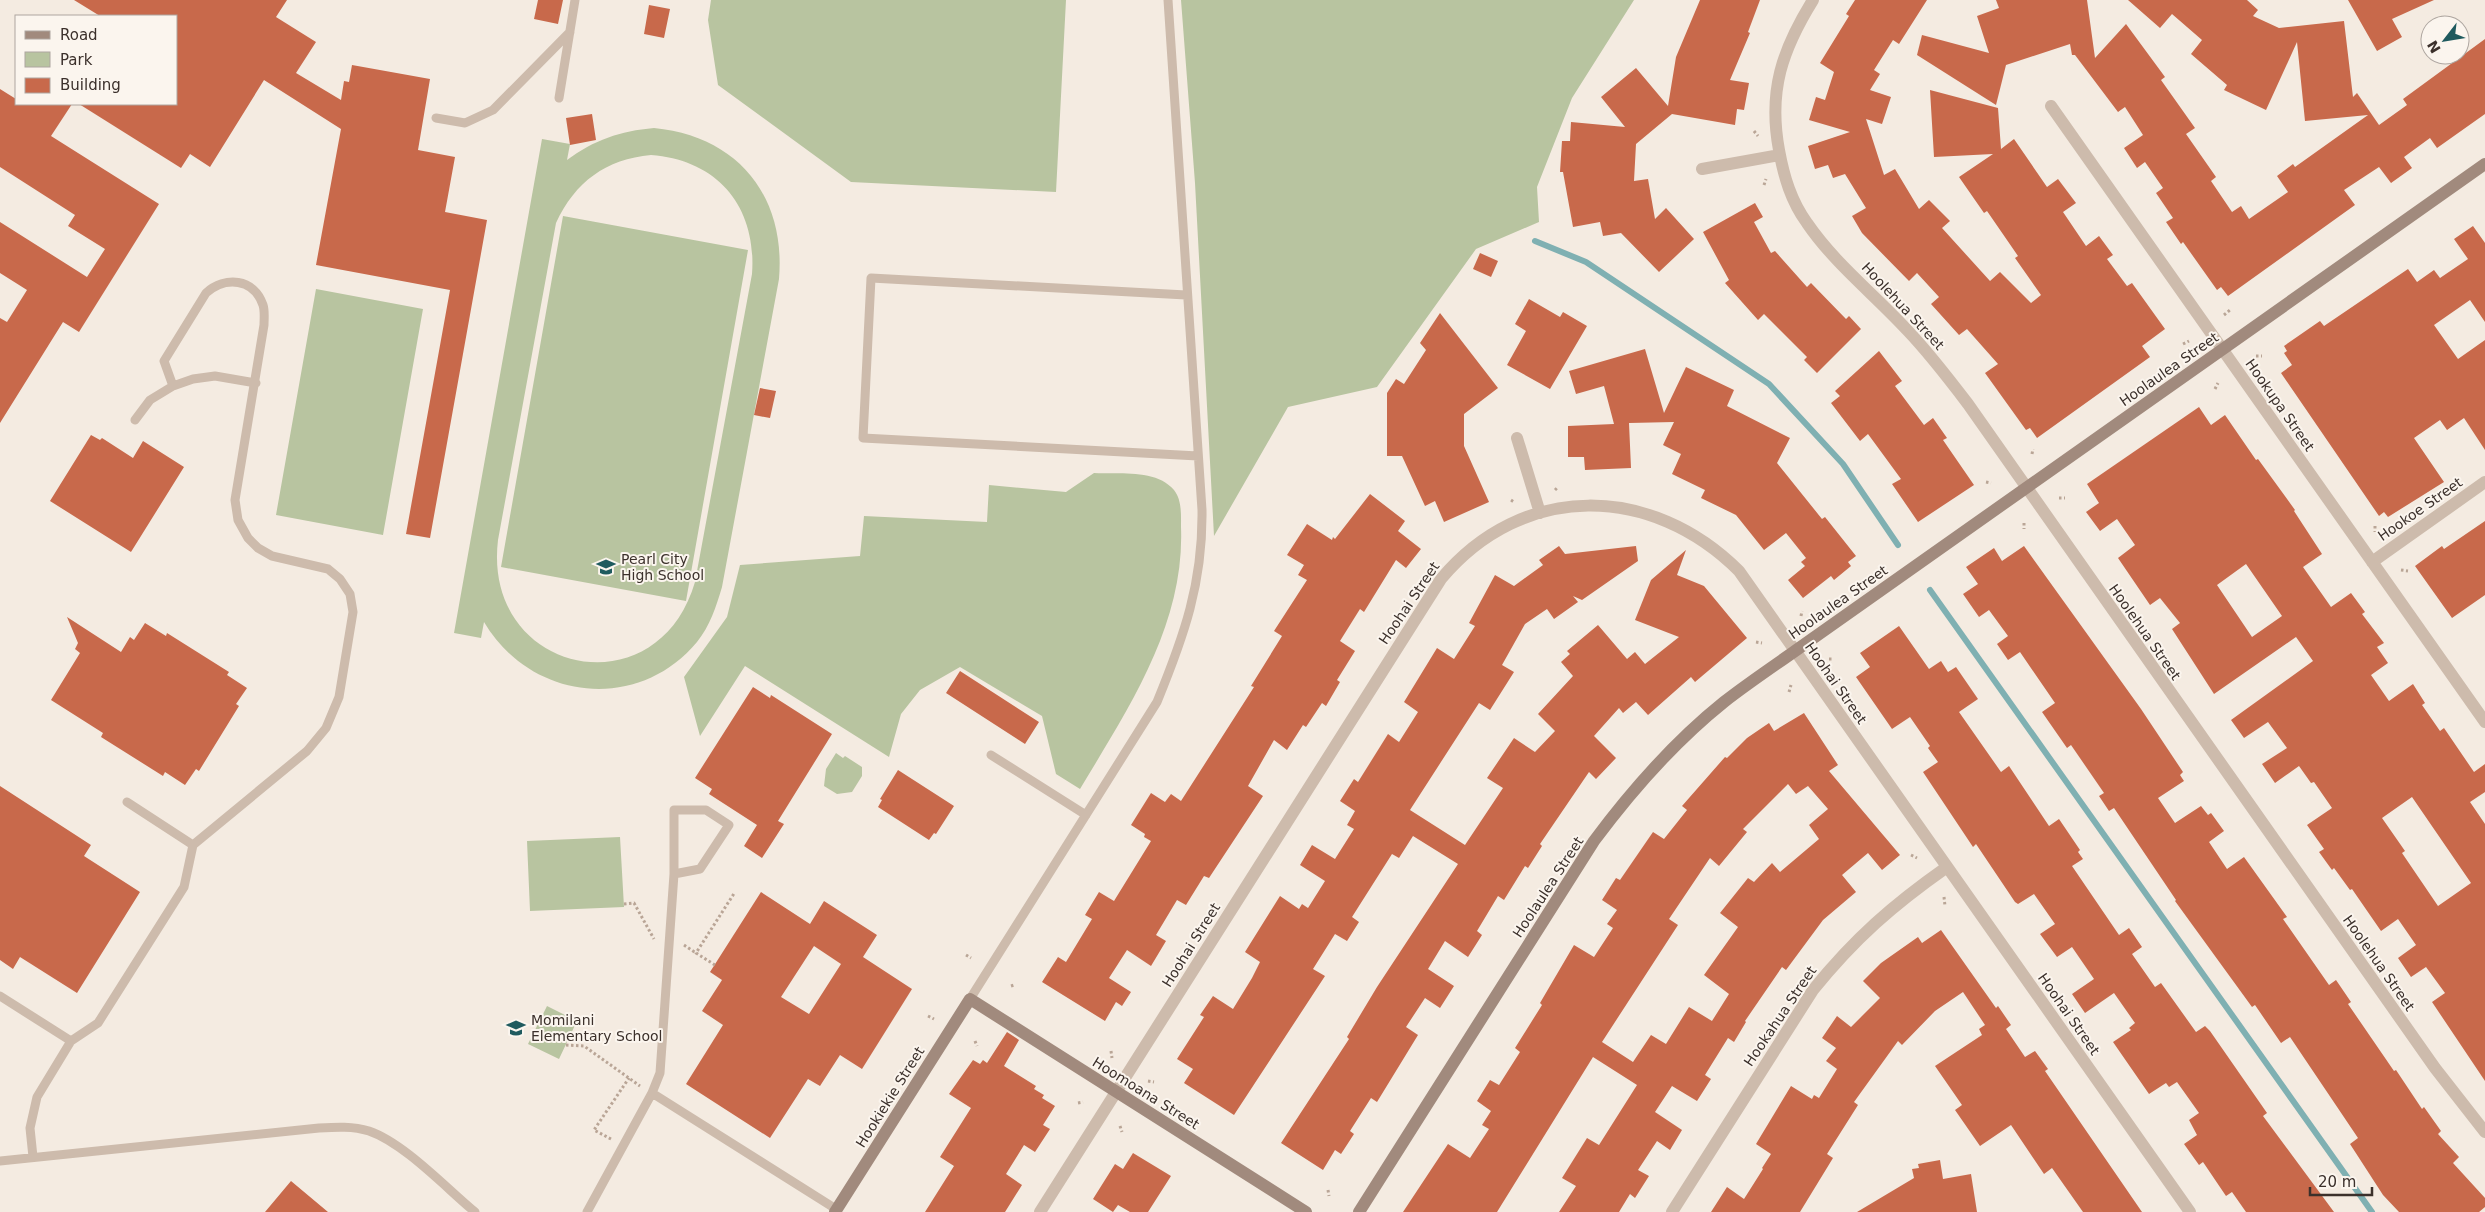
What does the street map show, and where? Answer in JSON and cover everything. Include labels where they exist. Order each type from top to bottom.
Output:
[{"type":"street","name":"Hoolehua Street","points":[[1813,0],[1788,45],[1780,68],[1774,99],[1775,127],[1780,155],[1786,182],[1795,204],[1827,249],[1909,332],[1939,366],[2429,1060],[2485,1132]]},
{"type":"street","name":"Hookupa Street","points":[[2050,106],[2485,722]]},
{"type":"street","points":[[1702,169],[1780,155]]},
{"type":"street","name":"Hoolaulea Street","points":[[1359,1212],[1582,860],[1619,808],[1647,776],[1703,720],[1795,651],[1913,567],[2485,164]]},
{"type":"street","points":[[1517,438],[1540,513]]},
{"type":"street","name":"Hookoe Street","points":[[2372,562],[2485,482]]},
{"type":"street","name":"Hoohai Street","points":[[1040,1212],[1442,578],[1467,551],[1506,526],[1559,508],[1597,505],[1631,509],[1681,527],[1713,547],[1739,571],[2190,1212]]},
{"type":"street","name":"Hookahua Street","points":[[1672,1212],[1813,990],[1840,957],[1880,917],[1947,867]]},
{"type":"street","name":"Hoomoana Street","points":[[970,999],[1306,1212]]},
{"type":"street","name":"Hookiekie Street","points":[[836,1211],[970,999]]},
{"type":"lane","points":[[559,98],[575,0]]},
{"type":"lane","points":[[970,999],[1157,702],[1191,611],[1196,589],[1202,538],[1168,0]]},
{"type":"lane","points":[[436,118],[465,123],[493,110],[570,32]]},
{"type":"lane","points":[[1186,295],[871,278],[863,438],[1198,456]]},
{"type":"lane","points":[[33,1157],[30,1128],[37,1098],[71,1041],[98,1023],[184,887],[193,845],[307,751],[326,728],[339,697],[353,612],[350,594],[340,580],[328,569],[272,556],[258,548],[248,538],[238,520],[235,500],[256,383],[264,325],[264,306],[258,294],[245,283],[230,281],[216,285],[206,294],[164,361],[173,386]]},
{"type":"lane","points":[[135,420],[150,400],[173,386],[193,379],[215,376],[256,383]]},
{"type":"lane","points":[[991,754],[1086,815]]},
{"type":"lane","points":[[127,802],[193,845]]},
{"type":"lane","points":[[587,1212],[652,1093],[660,1073],[674,874],[674,810],[706,810],[729,825],[700,869],[674,874]]},
{"type":"lane","points":[[0,996],[71,1041]]},
{"type":"lane","points":[[652,1093],[836,1211]]},
{"type":"lane","points":[[0,1160],[319,1128],[354,1128],[380,1136],[404,1152],[475,1212]]},
{"type":"path","points":[[1754,131],[1758,136]]},
{"type":"path","points":[[1764,185],[1766,179]]},
{"type":"path","points":[[2224,315],[2230,310]]},
{"type":"path","points":[[2182,344],[2189,341]]},
{"type":"path","points":[[2256,356],[2262,356]]},
{"type":"path","points":[[2215,389],[2218,384]]},
{"type":"path","points":[[2032,454],[2033,449]]},
{"type":"path","points":[[1986,482],[1991,483]]},
{"type":"path","points":[[2059,498],[2065,498]]},
{"type":"path","points":[[2024,523],[2024,529]]},
{"type":"path","points":[[2374,526],[2375,532]]},
{"type":"path","points":[[2402,570],[2408,571]]},
{"type":"path","points":[[1801,616],[1802,612]]},
{"type":"path","points":[[1756,642],[1762,644]]},
{"type":"path","points":[[1828,659],[1834,659]]},
{"type":"path","points":[[1789,692],[1791,685]]},
{"type":"path","points":[[1911,855],[1917,858]]},
{"type":"path","points":[[696,953],[735,892]]},
{"type":"path","points":[[1944,897],[1945,906]]},
{"type":"path","points":[[624,904],[634,903],[657,944]]},
{"type":"path","points":[[680,943],[715,965]]},
{"type":"path","points":[[966,955],[971,958]]},
{"type":"path","points":[[928,1016],[934,1019]]},
{"type":"path","points":[[975,1041],[977,1046]]},
{"type":"path","points":[[566,1044],[584,1046],[640,1086]]},
{"type":"path","points":[[1112,1051],[1112,1058]]},
{"type":"path","points":[[611,1139],[594,1130],[629,1078]]},
{"type":"path","points":[[1148,1081],[1154,1082]]},
{"type":"path","points":[[1078,1103],[1083,1102]]},
{"type":"path","points":[[1120,1126],[1122,1132]]},
{"type":"path","points":[[1328,1190],[1329,1196]]},
{"type":"green space","points":[[711,0],[1066,0],[1056,192],[851,182],[718,85],[708,20]]},
{"type":"green space","points":[[1181,0],[1634,0],[1572,98],[1537,187],[1539,222],[1476,249],[1377,387],[1288,407],[1214,536],[1195,183]]},
{"type":"green space","points":[[654,128],[683,133],[710,143],[732,157],[750,175],[764,196],[774,221],[779,249],[779,279],[722,587],[709,623],[697,642],[673,665],[645,680],[615,688],[585,688],[556,682],[528,668],[504,648],[484,622],[481,638],[454,633],[542,139],[570,144],[567,160],[597,142],[630,131]],"holes":[[[651,155],[675,159],[696,166],[714,177],[729,191],[740,208],[748,228],[752,250],[752,274],[695,582],[675,623],[646,649],[612,661],[576,660],[543,646],[517,621],[500,586],[498,540],[556,223],[573,196],[594,175],[606,167],[635,157]]]},
{"type":"green space","points":[[563,216],[748,250],[686,601],[501,567]]},
{"type":"green space","points":[[316,289],[423,309],[383,535],[276,515]]},
{"type":"green space","points":[[1094,473],[1126,473],[1148,476],[1167,483],[1174,490],[1180,503],[1181,513],[1180,563],[1174,598],[1150,665],[1117,728],[1080,789],[1056,774],[1042,716],[960,667],[920,690],[901,714],[889,757],[745,666],[700,736],[684,677],[727,617],[740,565],[860,556],[864,516],[987,522],[989,485],[1066,492]]},
{"type":"green space","points":[[836,753],[843,758],[845,756],[862,767],[862,776],[852,792],[837,794],[824,786],[826,769]]},
{"type":"green space","points":[[620,837],[624,907],[530,911],[527,841]]},
{"type":"green space","points":[[547,1006],[577,1021],[559,1059],[528,1044]]},
{"type":"building","points":[[74,0],[287,0],[276,17],[316,42],[296,73],[341,100],[344,81],[349,82],[352,65],[430,79],[418,150],[455,157],[445,212],[487,220],[430,538],[406,534],[450,290],[316,265],[341,129],[264,80],[210,167],[190,154],[181,168],[81,105],[178,105],[178,15],[98,15]]},
{"type":"building","points":[[538,0],[563,0],[558,24],[534,19]]},
{"type":"building","points":[[1700,0],[1760,0],[1748,32],[1750,33],[1730,80],[1749,83],[1744,110],[1737,109],[1735,125],[1672,114],[1636,144],[1634,181],[1648,179],[1655,219],[1666,208],[1694,239],[1659,272],[1621,233],[1603,236],[1600,222],[1573,227],[1563,172],[1560,172],[1562,141],[1570,141],[1571,122],[1625,127],[1601,97],[1636,68],[1668,106],[1676,57]]},
{"type":"building","points":[[1855,0],[1927,0],[1899,44],[1893,40],[1874,70],[1880,74],[1870,90],[1891,97],[1882,124],[1866,119],[1884,175],[1895,169],[1919,209],[1929,200],[1950,221],[1942,228],[1990,281],[2000,272],[2031,303],[2041,295],[2015,258],[2018,256],[1987,211],[1984,213],[1959,177],[1993,154],[1934,157],[1930,90],[1998,108],[2001,149],[2014,139],[2047,187],[2058,179],[2076,203],[2063,212],[2086,246],[2099,236],[2113,255],[2107,259],[2127,286],[2132,283],[2165,329],[2142,346],[2150,357],[2037,438],[2030,428],[2026,430],[1985,373],[1998,364],[1967,329],[1959,335],[1931,304],[1939,297],[1917,273],[1909,281],[1862,233],[1852,216],[1866,208],[1845,174],[1833,178],[1828,165],[1815,169],[1808,146],[1850,132],[1809,120],[1816,97],[1825,100],[1834,72],[1820,63],[1849,16],[1846,14]]},
{"type":"building","points":[[1996,0],[2087,0],[2095,58],[2126,24],[2165,77],[2161,80],[2195,128],[2186,134],[2216,177],[2211,181],[2232,212],[2241,206],[2249,219],[2288,192],[2277,176],[2293,164],[2295,167],[2368,115],[2305,121],[2297,42],[2266,110],[2224,90],[2227,85],[2191,54],[2202,40],[2172,14],[2160,28],[2128,0],[2247,0],[2258,10],[2253,16],[2279,28],[2344,21],[2353,97],[2357,93],[2379,125],[2407,105],[2403,99],[2449,65],[2470,65],[2470,50],[2485,39],[2485,114],[2437,148],[2430,138],[2404,157],[2412,168],[2391,183],[2379,167],[2344,190],[2355,205],[2228,296],[2221,287],[2217,290],[2183,242],[2181,244],[2166,222],[2173,218],[2156,193],[2163,188],[2145,162],[2137,168],[2124,148],[2143,135],[2125,107],[2118,112],[2075,55],[2072,55],[2070,44],[2006,65],[1996,105],[1917,55],[1922,35],[1989,53],[1977,16],[1999,8]]},
{"type":"building","points":[[2348,0],[2434,0],[2392,19],[2402,37],[2377,51]]},
{"type":"building","points":[[649,5],[670,9],[664,38],[644,34]]},
{"type":"building","points":[[0,89],[15,98],[15,105],[71,105],[51,136],[159,204],[79,332],[63,322],[0,423],[0,318],[7,322],[27,290],[0,273],[0,222],[87,277],[105,249],[68,226],[75,215],[0,167]]},
{"type":"building","points":[[592,114],[596,140],[570,145],[566,118]]},
{"type":"building","points":[[1755,203],[1763,217],[1754,222],[1771,253],[1775,251],[1807,287],[1811,283],[1846,319],[1849,316],[1861,329],[1817,373],[1804,360],[1807,357],[1764,314],[1758,320],[1725,283],[1729,280],[1703,232]]},
{"type":"building","points":[[2473,226],[2485,243],[2485,322],[2470,300],[2434,325],[2458,359],[2485,340],[2485,450],[2464,418],[2447,430],[2440,420],[2414,438],[2444,482],[2388,517],[2384,512],[2379,516],[2281,373],[2292,365],[2284,353],[2287,351],[2284,346],[2320,321],[2324,326],[2408,269],[2417,282],[2434,270],[2440,278],[2468,259],[2454,239]]},
{"type":"building","points":[[1480,253],[1498,261],[1491,277],[1473,269]]},
{"type":"building","points":[[1529,299],[1560,317],[1563,312],[1587,326],[1550,389],[1507,365],[1526,331],[1515,324]]},
{"type":"building","points":[[1440,313],[1498,388],[1464,414],[1464,446],[1489,502],[1444,522],[1435,501],[1425,506],[1402,456],[1387,456],[1387,393],[1396,379],[1404,384],[1426,350],[1420,343]]},
{"type":"building","points":[[1645,349],[1664,413],[1686,367],[1734,390],[1727,406],[1790,438],[1777,463],[1822,519],[1825,517],[1856,556],[1848,562],[1851,566],[1834,580],[1831,576],[1803,598],[1788,580],[1805,566],[1801,562],[1806,558],[1786,533],[1764,550],[1736,515],[1701,498],[1705,490],[1672,474],[1681,454],[1663,445],[1674,422],[1629,423],[1631,468],[1585,470],[1584,457],[1568,457],[1568,426],[1614,424],[1604,386],[1576,394],[1569,371]]},
{"type":"building","points":[[1879,351],[1902,381],[1895,386],[1924,425],[1933,418],[1947,438],[1943,440],[1974,485],[1918,522],[1892,484],[1901,479],[1868,434],[1860,441],[1831,403],[1840,396],[1835,391]]},
{"type":"building","points":[[760,388],[776,391],[770,418],[754,415]]},
{"type":"building","points":[[2199,407],[2211,425],[2225,415],[2256,460],[2258,459],[2295,510],[2322,554],[2303,567],[2331,607],[2351,593],[2365,612],[2362,614],[2384,643],[2377,647],[2388,663],[2371,675],[2389,701],[2413,684],[2425,703],[2422,705],[2440,731],[2444,728],[2474,772],[2485,764],[2485,792],[2470,802],[2485,824],[2485,1081],[2432,1002],[2445,993],[2426,967],[2411,977],[2398,958],[2416,945],[2398,919],[2381,931],[2352,889],[2350,890],[2334,868],[2332,870],[2319,852],[2324,849],[2307,825],[2332,808],[2314,782],[2311,783],[2299,766],[2275,783],[2262,764],[2287,748],[2268,722],[2244,738],[2231,720],[2313,661],[2296,637],[2214,694],[2172,629],[2180,623],[2160,598],[2150,605],[2118,558],[2135,545],[2117,519],[2100,531],[2086,512],[2099,503],[2087,484]],"holes":[[[2246,564],[2282,616],[2252,637],[2217,585]],[[2412,797],[2471,883],[2438,906],[2402,853],[2405,851],[2382,818]]]},
{"type":"building","points":[[91,435],[100,440],[102,438],[133,458],[143,441],[184,467],[131,552],[50,501]]},
{"type":"building","points":[[1370,494],[1405,521],[1398,531],[1421,549],[1406,568],[1396,560],[1364,612],[1360,609],[1340,641],[1355,651],[1337,680],[1340,682],[1326,706],[1322,703],[1306,727],[1303,725],[1287,750],[1274,740],[1248,786],[1263,796],[1209,878],[1204,876],[1186,905],[1177,900],[1156,935],[1166,941],[1151,966],[1127,950],[1109,978],[1131,992],[1122,1006],[1116,1002],[1105,1021],[1042,982],[1058,957],[1066,962],[1092,919],[1085,915],[1099,892],[1114,901],[1151,841],[1144,837],[1145,834],[1131,825],[1151,793],[1165,802],[1171,794],[1181,801],[1254,687],[1251,686],[1282,636],[1274,631],[1307,580],[1298,575],[1304,565],[1287,555],[1307,524],[1332,540],[1333,537],[1335,539]]},
{"type":"building","points":[[2485,521],[2485,595],[2452,618],[2415,566],[2442,546],[2444,549]]},
{"type":"building","points":[[1559,546],[1565,554],[1636,546],[1638,561],[1582,600],[1573,596],[1578,602],[1554,619],[1547,609],[1525,624],[1502,665],[1514,672],[1490,710],[1479,703],[1410,810],[1465,845],[1503,788],[1487,778],[1514,738],[1535,752],[1555,731],[1538,714],[1573,676],[1561,662],[1570,654],[1567,651],[1598,625],[1627,659],[1635,652],[1645,664],[1679,637],[1635,620],[1651,580],[1686,550],[1677,575],[1704,586],[1747,638],[1695,682],[1691,677],[1648,715],[1636,702],[1623,713],[1619,708],[1594,736],[1616,758],[1596,779],[1589,772],[1540,844],[1542,846],[1528,868],[1525,866],[1504,900],[1498,896],[1477,931],[1482,935],[1468,957],[1445,941],[1428,969],[1454,986],[1440,1008],[1425,998],[1406,1027],[1418,1035],[1377,1102],[1371,1098],[1350,1131],[1354,1134],[1341,1154],[1335,1150],[1323,1170],[1281,1143],[1349,1039],[1347,1037],[1377,987],[1458,864],[1413,836],[1399,858],[1392,854],[1352,917],[1359,922],[1347,941],[1335,934],[1313,969],[1325,976],[1234,1115],[1184,1083],[1193,1069],[1177,1059],[1204,1017],[1200,1015],[1213,996],[1233,1009],[1260,962],[1245,952],[1280,896],[1299,909],[1302,904],[1308,908],[1325,881],[1300,865],[1312,845],[1335,859],[1354,829],[1347,825],[1355,811],[1340,801],[1354,779],[1358,782],[1388,734],[1399,742],[1418,712],[1404,702],[1437,648],[1454,659],[1475,626],[1469,623],[1495,575],[1514,586],[1543,565],[1539,560]]},
{"type":"building","points":[[2024,546],[2141,709],[2183,772],[2180,775],[2184,781],[2158,798],[2175,823],[2201,806],[2208,815],[2211,813],[2224,831],[2209,842],[2227,869],[2244,857],[2287,917],[2283,919],[2329,985],[2336,980],[2351,1002],[2348,1004],[2394,1071],[2396,1070],[2422,1109],[2424,1107],[2441,1131],[2438,1134],[2459,1157],[2453,1163],[2485,1198],[2485,1207],[2479,1212],[2399,1212],[2383,1195],[2350,1144],[2358,1138],[2290,1037],[2281,1043],[2255,1005],[2252,1007],[2175,901],[2114,808],[2109,811],[2099,796],[2104,793],[2071,745],[2067,748],[2042,712],[2055,703],[2020,652],[2008,660],[1997,644],[2008,636],[1989,610],[1979,617],[1963,594],[1978,584],[1966,567],[1994,548],[2002,561]]},
{"type":"building","points":[[67,617],[121,652],[130,637],[134,640],[145,623],[166,636],[167,633],[229,672],[227,675],[247,688],[236,704],[239,706],[199,771],[196,769],[185,785],[165,772],[163,776],[101,737],[103,733],[51,700],[80,653],[75,649],[78,643]]},
{"type":"building","points":[[1899,626],[1929,669],[1941,661],[1948,672],[1956,667],[1978,699],[1959,712],[2001,772],[2009,766],[2049,826],[2059,819],[2080,850],[2078,852],[2083,859],[2072,866],[2119,935],[2129,928],[2142,947],[2132,954],[2155,987],[2161,983],[2196,1032],[2205,1026],[2210,1031],[2267,1113],[2263,1116],[2334,1212],[2246,1212],[2232,1192],[2226,1196],[2203,1162],[2199,1165],[2184,1144],[2197,1135],[2189,1120],[2199,1113],[2177,1082],[2169,1087],[2166,1083],[2149,1094],[2113,1042],[2131,1030],[2129,1028],[2135,1023],[2114,993],[2085,1013],[2072,994],[2094,979],[2072,947],[2057,957],[2040,934],[2055,924],[2034,894],[2018,904],[2015,902],[1976,844],[1973,847],[1923,772],[1938,762],[1928,748],[1930,746],[1910,717],[1892,729],[1856,677],[1870,667],[1860,653]]},
{"type":"building","points":[[960,671],[1039,722],[1025,744],[946,693]]},
{"type":"building","points":[[753,687],[770,698],[771,695],[832,734],[778,821],[784,824],[762,858],[744,846],[757,825],[709,794],[712,789],[695,778]]},
{"type":"building","points":[[1804,713],[1838,765],[1829,771],[1900,855],[1882,870],[1868,853],[1842,875],[1856,892],[1823,920],[1786,970],[1782,967],[1745,1021],[1734,1042],[1728,1038],[1705,1075],[1711,1079],[1697,1101],[1672,1086],[1655,1112],[1682,1130],[1670,1150],[1657,1141],[1638,1170],[1649,1176],[1635,1198],[1630,1194],[1619,1212],[1559,1212],[1576,1186],[1562,1178],[1587,1138],[1599,1145],[1637,1085],[1593,1057],[1497,1212],[1403,1212],[1448,1144],[1470,1158],[1489,1129],[1482,1125],[1491,1111],[1477,1101],[1490,1080],[1499,1085],[1520,1052],[1515,1048],[1542,1005],[1540,1003],[1574,945],[1594,957],[1613,928],[1607,924],[1617,910],[1602,900],[1616,878],[1620,880],[1653,832],[1664,839],[1687,810],[1682,806],[1725,757],[1727,758],[1747,738],[1769,723],[1774,731]],"holes":[[[1788,784],[1796,794],[1808,786],[1828,809],[1809,825],[1819,839],[1780,872],[1772,863],[1754,882],[1748,878],[1720,913],[1738,927],[1704,975],[1729,994],[1712,1021],[1689,1007],[1666,1044],[1651,1035],[1633,1062],[1602,1042],[1678,925],[1669,919],[1710,858],[1719,866],[1747,832],[1743,829]]]},
{"type":"building","points":[[898,770],[954,806],[936,834],[934,833],[929,840],[878,807],[882,800],[880,799]]},
{"type":"building","points":[[0,786],[91,845],[84,856],[140,892],[77,993],[20,957],[13,969],[0,960]]},
{"type":"building","points":[[761,892],[810,924],[824,901],[877,935],[863,957],[912,989],[862,1069],[840,1055],[820,1086],[808,1079],[770,1138],[686,1084],[723,1025],[702,1011],[722,980],[710,972]],"holes":[[[814,946],[841,964],[809,1014],[781,997]]]},
{"type":"building","points":[[1941,930],[1996,1008],[1998,1006],[2011,1025],[2006,1029],[2025,1057],[2035,1051],[2048,1069],[2045,1071],[2142,1212],[2083,1212],[2052,1168],[2044,1174],[2011,1125],[1980,1146],[1955,1110],[1962,1105],[1935,1066],[1982,1035],[1979,1029],[1985,1025],[1963,992],[1935,1011],[1902,1045],[1898,1041],[1854,1102],[1858,1105],[1827,1154],[1833,1158],[1800,1212],[1711,1212],[1727,1187],[1744,1199],[1771,1154],[1756,1144],[1791,1086],[1812,1099],[1814,1095],[1819,1098],[1837,1069],[1826,1061],[1836,1048],[1822,1038],[1837,1016],[1851,1027],[1880,998],[1863,981],[1881,963],[1918,937],[1922,943]]},
{"type":"building","points":[[1007,1032],[1019,1040],[1004,1066],[1036,1086],[1034,1089],[1044,1095],[1042,1098],[1055,1106],[1043,1125],[1050,1129],[1035,1152],[1024,1145],[1006,1174],[1022,1185],[1005,1212],[925,1212],[954,1166],[940,1157],[971,1108],[949,1094],[973,1060],[980,1064],[983,1060],[987,1063]]},
{"type":"building","points":[[1133,1153],[1171,1176],[1148,1212],[1130,1212],[1118,1205],[1113,1212],[1093,1199],[1115,1164],[1123,1169]]},
{"type":"building","points":[[1940,1160],[1943,1179],[1971,1174],[1977,1212],[1857,1212],[1914,1178],[1912,1169],[1919,1168],[1918,1164]]},
{"type":"building","points":[[291,1181],[328,1212],[265,1212]]},
{"type":"waterway","points":[[1535,241],[1586,262],[1769,384],[1843,464],[1898,545]]},
{"type":"waterway","points":[[1930,590],[2372,1212]]},
{"type":"place","name":"Pearl City High School","points":[[606,567]]},
{"type":"place","name":"Momilani Elementary School","points":[[516,1028]]}]
